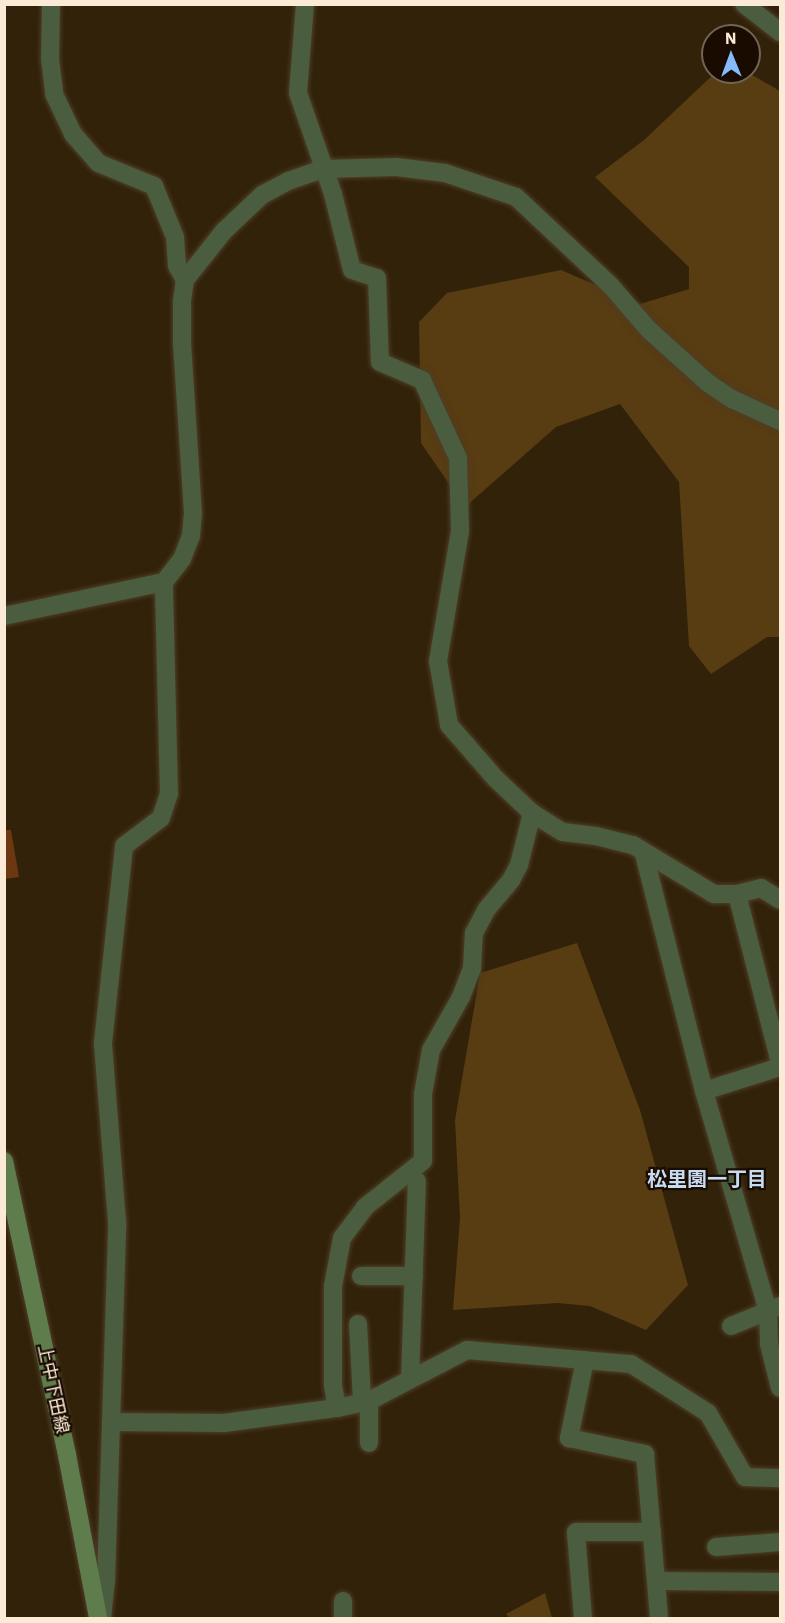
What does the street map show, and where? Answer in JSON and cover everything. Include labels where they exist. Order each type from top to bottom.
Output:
[{"type":"main road","name":"上中下田線","points":[[4,1161],[100,1618]]},
{"type":"street","points":[[51,4],[50,58],[54,94],[73,134],[98,163],[153,186],[175,237],[177,266],[185,280]]},
{"type":"street","points":[[305,4],[298,93],[346,236],[352,270],[377,278],[380,362],[422,380],[458,458],[460,531],[438,662],[449,725],[496,778],[532,813],[563,832],[596,836],[633,845],[714,894],[737,894],[761,888],[780,900]]},
{"type":"street","points":[[744,4],[780,32]]},
{"type":"street","points":[[100,1618],[111,1422],[117,1222],[103,1043],[124,846],[161,818],[169,794],[164,582],[182,559],[191,536],[193,513],[182,342],[182,301],[185,280],[224,231],[262,195],[288,181],[323,169],[396,166],[445,173],[516,197],[611,286],[648,329],[708,383],[732,399],[780,421]]},
{"type":"street","points":[[4,616],[164,582]]},
{"type":"street","points":[[337,1408],[333,1385],[333,1286],[342,1238],[365,1207],[423,1161],[423,1094],[431,1050],[461,997],[472,969],[474,933],[486,910],[511,880],[519,865],[532,813]]},
{"type":"street","points":[[645,854],[704,1091],[774,1309],[769,1344],[780,1388]]},
{"type":"street","points":[[704,1091],[780,1065],[737,894]]},
{"type":"street","points":[[410,1379],[417,1181]]},
{"type":"street","points":[[361,1276],[414,1276]]},
{"type":"street","points":[[731,1326],[774,1309]]},
{"type":"street","points":[[358,1324],[369,1443]]},
{"type":"street","points":[[111,1422],[224,1423],[337,1408],[366,1401],[468,1350],[630,1364],[708,1413],[745,1477],[780,1478]]},
{"type":"street","points":[[585,1360],[569,1438],[645,1454],[659,1618]]},
{"type":"street","points":[[583,1618],[576,1532],[652,1532]]},
{"type":"street","points":[[716,1547],[780,1542]]},
{"type":"street","points":[[656,1581],[780,1582]]},
{"type":"shaded area","points":[[761,80],[780,91],[780,637],[767,637],[711,674],[689,646],[679,482],[620,404],[556,427],[465,507],[421,443],[419,322],[447,293],[561,270],[640,304],[689,289],[689,267],[595,177],[644,140],[703,84],[761,84]]},
{"type":"shaded area","points":[[577,943],[640,1110],[688,1285],[646,1330],[590,1306],[558,1303],[453,1310],[460,1218],[455,1120],[480,973]]},
{"type":"shaded area","points":[[545,1593],[552,1618],[510,1618],[506,1614]]},
{"type":"building","points":[[4,830],[11,830],[19,877],[4,879]]},
{"type":"district","name":"松里園一丁目","points":[[707,1178]]}]
